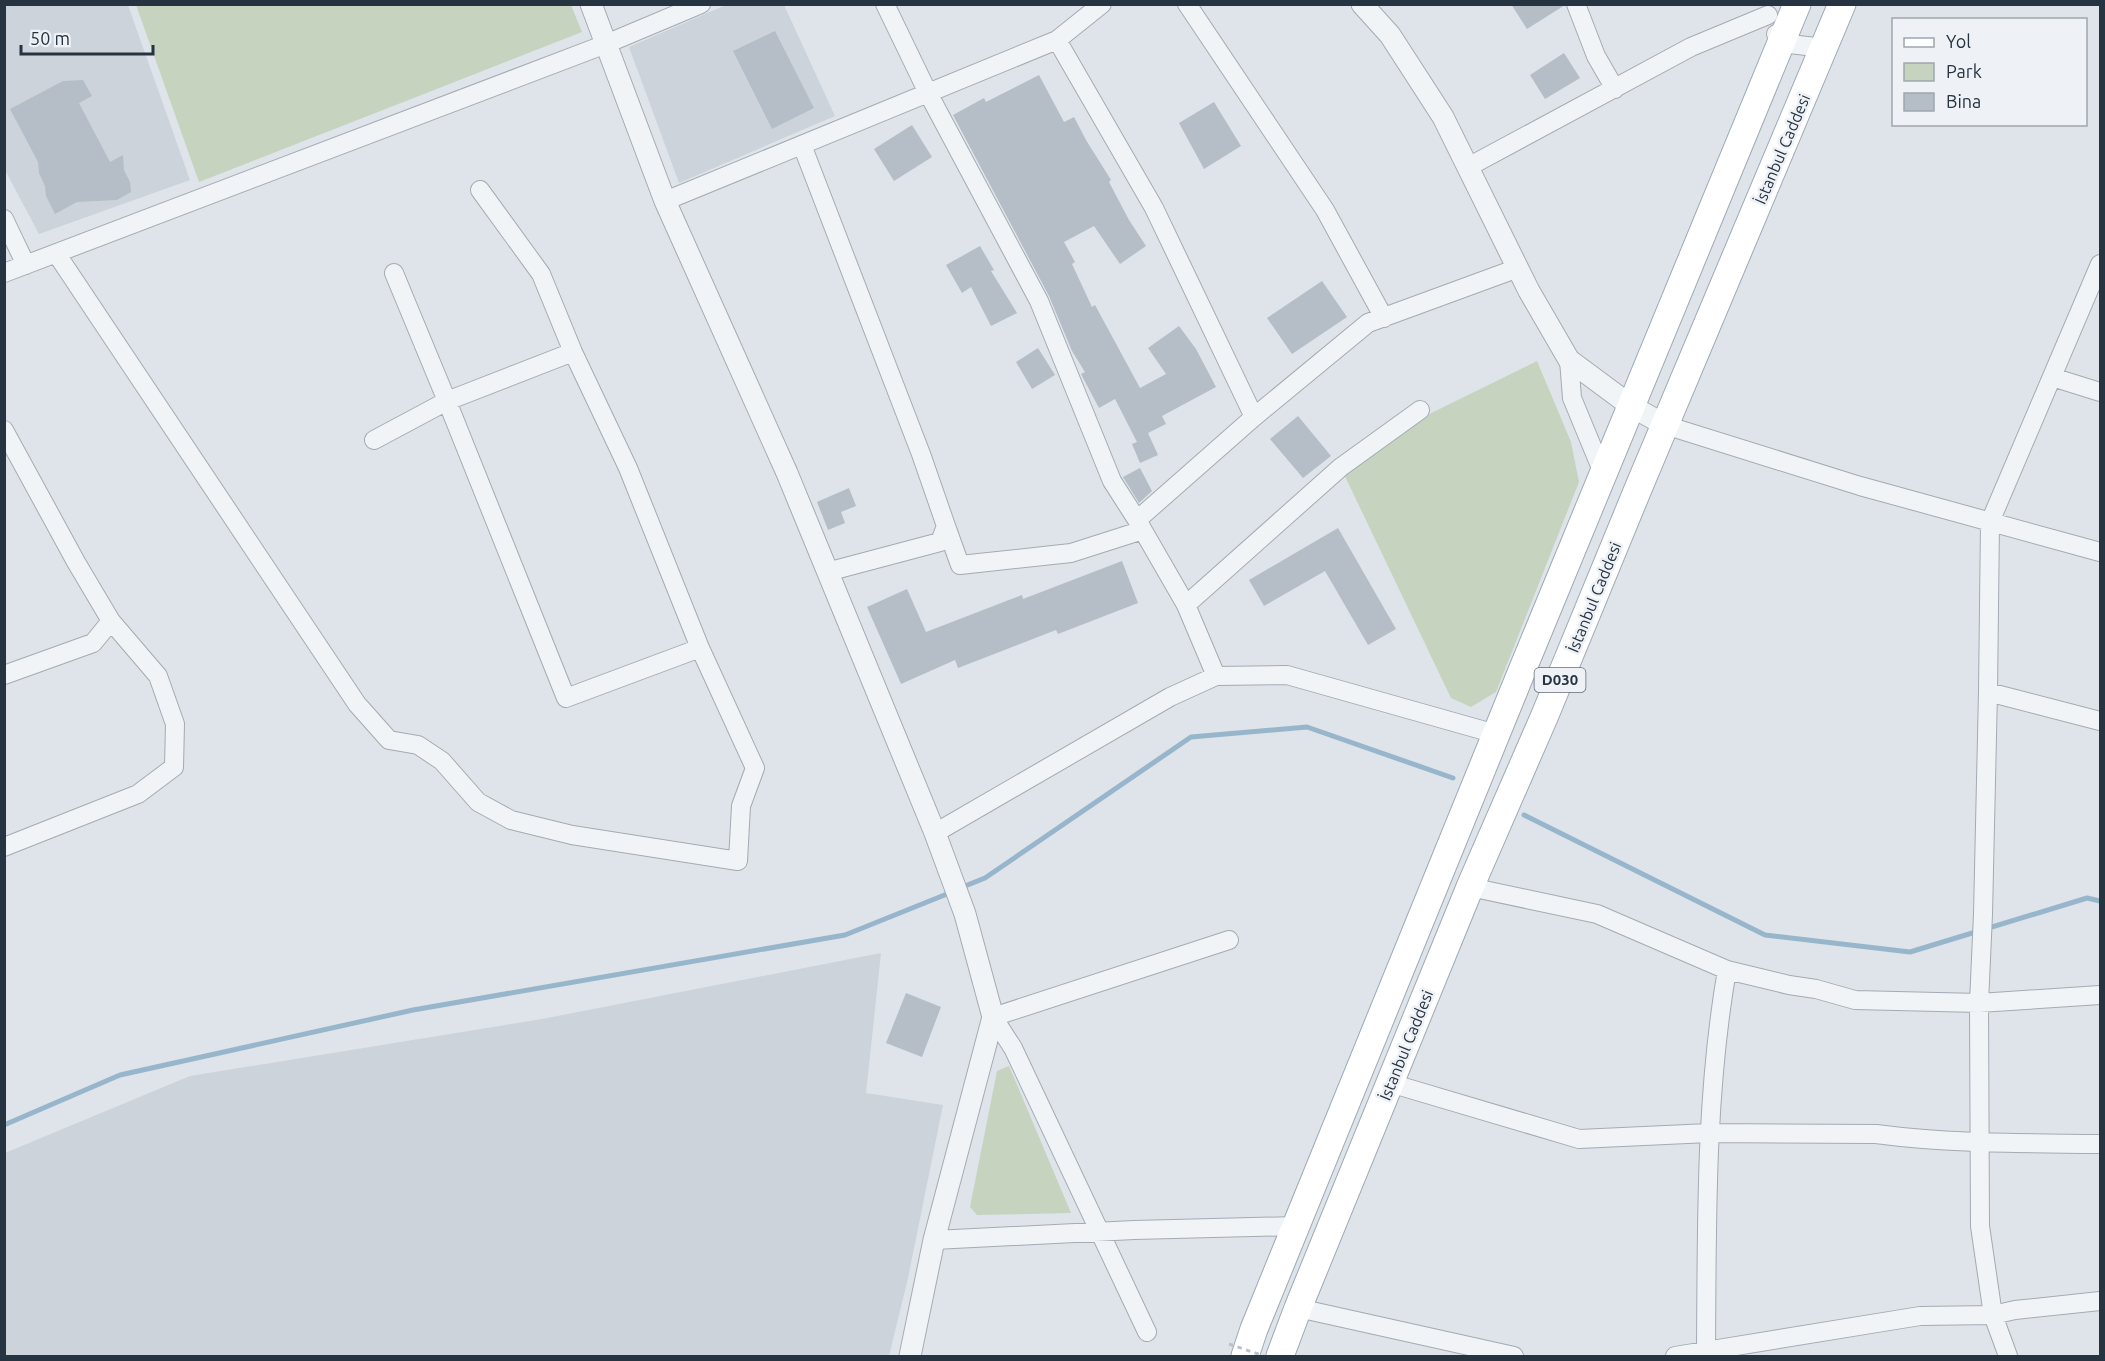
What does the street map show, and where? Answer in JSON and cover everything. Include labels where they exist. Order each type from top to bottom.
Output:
[{"type":"main road","name":"İstanbul Caddesi","points":[[1237,1350],[1296,1226],[1797,4]]},
{"type":"main road","name":"İstanbul Caddesi","points":[[1280,1356],[1470,887],[1545,715],[1842,4]]},
{"type":"street","points":[[591,4],[664,201],[787,473],[938,842],[965,914],[993,1017],[1013,1048],[1147,1332]]},
{"type":"street","points":[[4,273],[606,44],[701,4]]},
{"type":"street","points":[[885,4],[928,93],[1039,300],[1112,481],[1186,605],[1216,676]]},
{"type":"street","points":[[664,201],[1057,40],[1102,4]]},
{"type":"street","points":[[1187,4],[1325,210],[1384,318]]},
{"type":"street","points":[[1362,4],[1390,35],[1443,117],[1518,268],[1569,360],[1631,406],[1665,425],[1860,486],[2100,552]]},
{"type":"street","points":[[1575,4],[1596,56],[1615,89]]},
{"type":"street","points":[[1468,167],[1691,47],[1766,10],[1781,43],[1824,48]]},
{"type":"street","points":[[1057,40],[1154,208],[1254,417]]},
{"type":"street","points":[[802,145],[921,454],[960,565],[1071,553],[1140,525],[1254,417],[1368,323],[1518,268]]},
{"type":"street","points":[[56,253],[357,704],[389,740],[418,745],[442,761],[478,802],[511,820],[572,835],[738,861],[741,806],[755,768],[700,648],[628,468],[573,352],[541,274],[480,189]]},
{"type":"street","points":[[4,219],[26,265]]},
{"type":"street","points":[[2008,1356],[1993,1315],[1980,1226],[1979,1003],[1983,914],[1990,522],[2100,264]]},
{"type":"street","points":[[394,273],[566,698],[700,648]]},
{"type":"street","points":[[374,440],[447,401],[573,352]]},
{"type":"street","points":[[1569,360],[1572,398],[1604,474]]},
{"type":"street","points":[[2052,377],[2100,392]]},
{"type":"street","points":[[1186,605],[1341,466],[1420,410]]},
{"type":"street","points":[[4,430],[111,621],[158,676],[175,724],[174,767],[138,794],[4,847]]},
{"type":"street","points":[[827,572],[940,542],[946,526]]},
{"type":"street","points":[[4,675],[93,643],[111,621]]},
{"type":"street","points":[[938,842],[1170,697],[1216,676],[1287,675],[1496,734]]},
{"type":"street","points":[[1988,692],[2100,721]]},
{"type":"street","points":[[1470,887],[1597,914],[1727,970],[1816,989],[1855,1000],[1979,1003],[2100,995]]},
{"type":"street","points":[[993,1017],[1229,940]]},
{"type":"street","points":[[1706,1351],[1709,1133],[1719,1016],[1727,970]]},
{"type":"street","points":[[910,1356],[934,1240],[993,1017]]},
{"type":"street","points":[[1390,1083],[1579,1139],[1709,1133],[1876,1134],[1980,1143],[2100,1144]]},
{"type":"street","points":[[934,1240],[1296,1226]]},
{"type":"street","points":[[1674,1356],[1920,1316],[1993,1315],[2015,1310],[2100,1301]]},
{"type":"street","points":[[1298,1308],[1514,1356]]},
{"type":"path","points":[[1237,1350],[1264,1356]]},
{"type":"shaded area","points":[[4,5],[128,5],[190,180],[39,234],[5,170]]},
{"type":"shaded area","points":[[726,5],[784,5],[835,116],[679,183],[629,47]]},
{"type":"shaded area","points":[[881,953],[866,1093],[943,1105],[908,1278],[889,1356],[5,1356],[5,1153],[190,1076],[542,1019]]},
{"type":"green space","points":[[136,5],[571,5],[582,32],[199,182]]},
{"type":"green space","points":[[1537,361],[1571,442],[1579,482],[1496,692],[1471,707],[1451,698],[1342,470],[1411,423]]},
{"type":"green space","points":[[1009,1066],[1071,1213],[977,1215],[970,1207],[997,1071]]},
{"type":"building","points":[[1511,4],[1565,4],[1565,5],[1527,29]]},
{"type":"building","points":[[775,31],[814,108],[772,129],[733,51]]},
{"type":"building","points":[[1564,53],[1580,78],[1545,99],[1530,75]]},
{"type":"building","points":[[1039,75],[1064,122],[1074,117],[1111,180],[1109,182],[1129,220],[1146,246],[1120,264],[1094,226],[1064,242],[1075,262],[1072,264],[1092,307],[1095,305],[1140,388],[1166,374],[1148,348],[1179,326],[1196,349],[1216,387],[1162,416],[1166,424],[1148,433],[1158,455],[1140,463],[1132,444],[1137,442],[1115,399],[1099,408],[1081,374],[1085,372],[1072,351],[1049,296],[953,115],[984,98],[986,102]]},
{"type":"building","points":[[83,80],[92,96],[79,103],[110,162],[123,155],[124,170],[130,182],[131,192],[117,200],[77,202],[55,214],[46,196],[38,162],[10,109],[63,81]]},
{"type":"building","points":[[1214,102],[1241,146],[1204,169],[1179,123]]},
{"type":"building","points":[[912,125],[932,157],[894,181],[874,149]]},
{"type":"building","points":[[980,246],[994,270],[991,271],[1017,313],[991,326],[971,287],[962,293],[946,265]]},
{"type":"building","points":[[1322,281],[1347,317],[1292,354],[1267,318]]},
{"type":"building","points":[[1038,348],[1055,375],[1032,389],[1016,362]]},
{"type":"building","points":[[1298,416],[1331,456],[1303,478],[1270,439]]},
{"type":"building","points":[[1140,468],[1152,491],[1139,503],[1123,477]]},
{"type":"building","points":[[849,488],[856,506],[841,512],[845,523],[828,530],[817,502]]},
{"type":"building","points":[[1338,528],[1396,629],[1368,645],[1325,571],[1264,606],[1249,580]]},
{"type":"building","points":[[1122,561],[1138,603],[1058,634],[1056,630],[958,668],[955,660],[901,684],[867,607],[907,589],[926,632],[1022,595],[1023,599]]},
{"type":"building","points":[[906,993],[941,1007],[922,1057],[886,1043]]},
{"type":"waterway","points":[[960,888],[985,878],[1191,737],[1307,727],[1453,778]]},
{"type":"waterway","points":[[1524,815],[1765,935],[1910,952],[2087,898],[2100,901]]},
{"type":"waterway","points":[[4,1125],[120,1075],[413,1010],[845,935],[952,892]]}]
